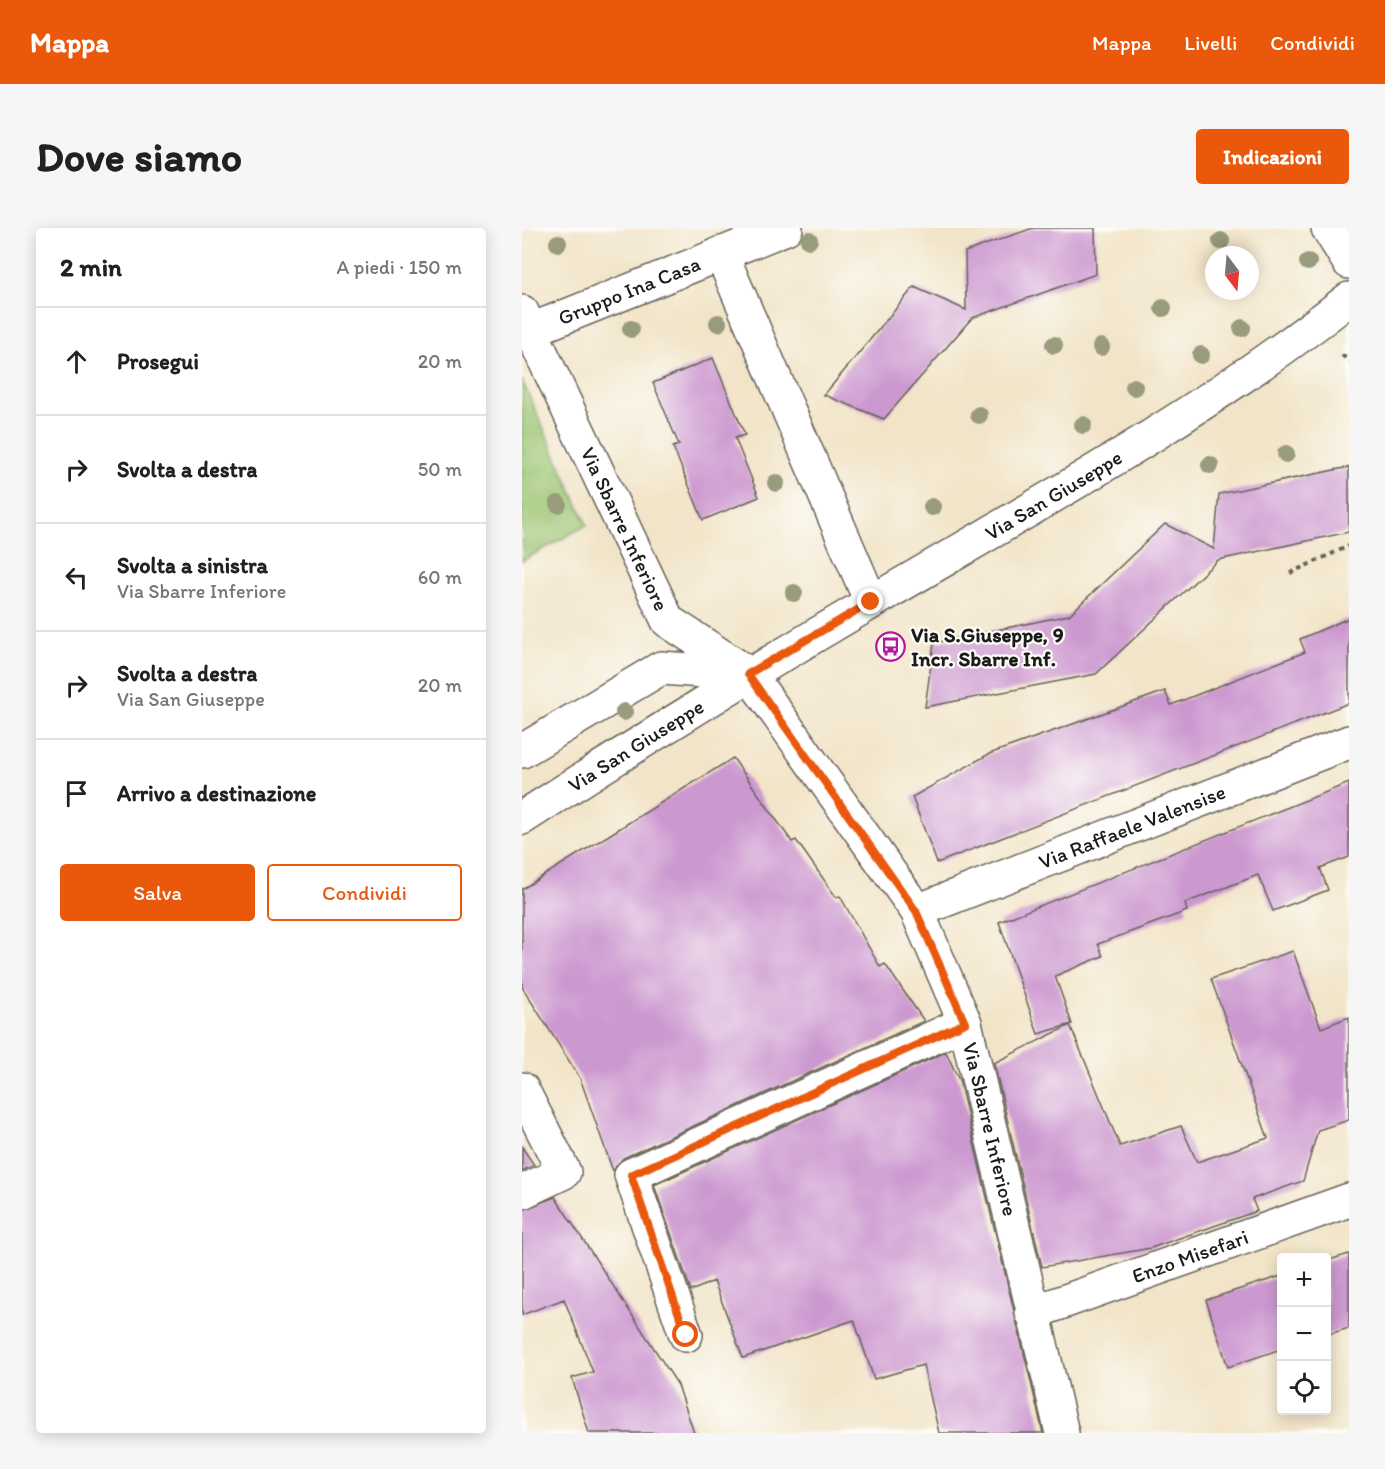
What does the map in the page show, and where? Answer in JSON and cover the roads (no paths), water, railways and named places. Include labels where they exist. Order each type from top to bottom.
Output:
[{"type":"street","points":[[1328,228],[1349,262]]},
{"type":"street","name":"Gruppo Ina Casa","points":[[526,322],[721,254],[771,231]]},
{"type":"street","points":[[721,254],[871,602]]},
{"type":"street","name":"Via San Giuseppe","points":[[522,818],[748,674],[1122,455],[1313,328],[1349,299]]},
{"type":"street","name":"Via Sbarre Inferiore","points":[[526,322],[668,621],[748,674],[916,911],[965,1023],[1062,1433]]},
{"type":"street","name":"Via San Giuseppe","points":[[522,751],[661,668],[748,674]]},
{"type":"street","name":"Via Raffaele Valensise","points":[[916,911],[1349,742]]},
{"type":"street","points":[[686,1335],[631,1175],[965,1023]]},
{"type":"street","points":[[522,1089],[564,1172],[522,1192]]},
{"type":"street","name":"Enzo Misefari","points":[[1032,1313],[1349,1200]]},
{"type":"place","name":"Via S.Giuseppe, 9 Incr. Sbarre Inf.","points":[[890,647]]}]
